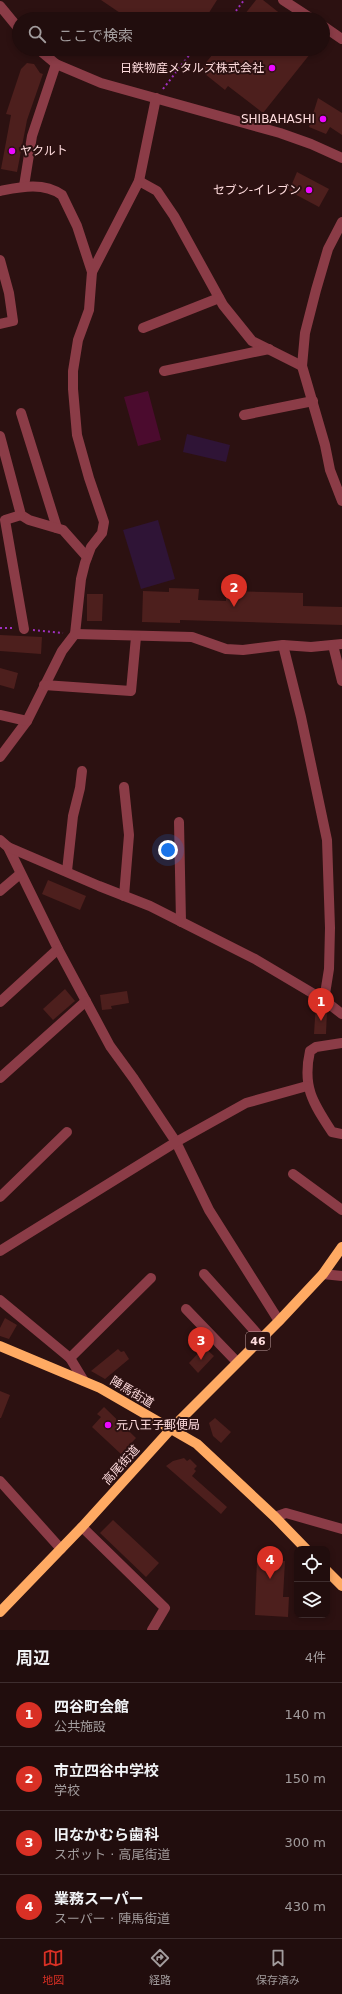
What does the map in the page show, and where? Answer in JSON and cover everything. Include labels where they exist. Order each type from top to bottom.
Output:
[{"type":"main road","name":"高尾街道","points":[[1,1609],[82,1527],[170,1430],[278,1321],[322,1274],[342,1247]]},
{"type":"main road","name":"陣馬街道","points":[[0,1346],[84,1381],[196,1444],[208,1453],[303,1546]]},
{"type":"main road","points":[[330,1574],[342,1586]]},
{"type":"street","points":[[283,0],[301,12]]},
{"type":"street","points":[[0,6],[12,20]]},
{"type":"street","points":[[0,21],[12,24]]},
{"type":"street","points":[[330,31],[342,39]]},
{"type":"street","points":[[46,56],[56,64],[100,83],[280,133],[311,144],[342,158]]},
{"type":"street","points":[[24,186],[32,136],[56,64]]},
{"type":"street","points":[[92,272],[139,181],[156,98]]},
{"type":"street","points":[[139,181],[157,191],[174,216],[222,305],[252,341],[302,366]]},
{"type":"street","points":[[0,191],[24,186],[47,187],[62,195],[77,226],[92,272],[89,310],[78,340],[73,371],[73,389],[77,436],[98,507],[104,522],[102,533],[91,547],[81,579],[75,634],[62,651],[27,721],[0,757]]},
{"type":"street","points":[[342,222],[328,249],[316,290],[305,333],[302,366],[313,401],[330,470],[340,488],[342,501]]},
{"type":"street","points":[[0,260],[9,294],[13,321],[0,324]]},
{"type":"street","points":[[142,328],[219,298]]},
{"type":"street","points":[[164,371],[269,350]]},
{"type":"street","points":[[244,415],[313,401]]},
{"type":"street","points":[[21,413],[57,528]]},
{"type":"street","points":[[0,436],[21,515],[29,520],[63,530],[87,557]]},
{"type":"street","points":[[21,515],[5,520],[24,629]]},
{"type":"street","points":[[75,634],[136,637],[192,637],[226,649],[242,650],[283,645],[310,647],[337,645],[342,681]]},
{"type":"street","points":[[44,685],[130,691],[136,637]]},
{"type":"street","points":[[283,645],[301,717],[326,840],[330,928],[329,969],[324,1000]]},
{"type":"street","points":[[0,715],[27,721]]},
{"type":"street","points":[[67,871],[73,816],[80,788],[82,771]]},
{"type":"street","points":[[124,787],[129,835],[124,896]]},
{"type":"street","points":[[179,822],[181,922]]},
{"type":"street","points":[[4,844],[150,906],[255,959],[324,1000],[342,1014]]},
{"type":"street","points":[[4,844],[110,1046],[176,1142],[209,1210],[278,1321]]},
{"type":"street","points":[[0,891],[20,874]]},
{"type":"street","points":[[0,1002],[58,949]]},
{"type":"street","points":[[0,1078],[86,1001]]},
{"type":"street","points":[[342,1043],[316,1047],[310,1051],[307,1086],[317,1109],[332,1132],[342,1134]]},
{"type":"street","points":[[0,1251],[176,1142],[246,1103],[307,1086]]},
{"type":"street","points":[[0,1197],[67,1132]]},
{"type":"street","points":[[293,1174],[342,1210]]},
{"type":"street","points":[[204,1274],[261,1338]]},
{"type":"street","points":[[322,1274],[342,1276]]},
{"type":"street","points":[[70,1358],[151,1278]]},
{"type":"street","points":[[0,1300],[70,1358],[84,1381]]},
{"type":"street","points":[[186,1309],[237,1362]]},
{"type":"street","points":[[0,1481],[61,1549]]},
{"type":"street","points":[[275,1517],[286,1514],[342,1529]]},
{"type":"street","points":[[82,1527],[165,1608],[152,1630]]},
{"type":"path","points":[[235,12],[244,0]]},
{"type":"path","points":[[156,98],[189,56]]},
{"type":"path","points":[[0,628],[75,634]]},
{"type":"shaded area","points":[[148,391],[161,440],[138,446],[124,397]]},
{"type":"shaded area","points":[[187,434],[230,445],[226,462],[183,452]]},
{"type":"shaded area","points":[[158,520],[175,579],[141,589],[123,530]]},
{"type":"building","points":[[101,0],[217,0],[209,12],[119,12]]},
{"type":"building","points":[[256,0],[263,0],[278,12],[247,12]]},
{"type":"building","name":"日鉄物産メタルズ株式会社","points":[[211,56],[308,56],[263,113],[228,86],[225,90],[200,70]]},
{"type":"building","points":[[27,63],[34,64],[40,73],[43,74],[27,120],[17,172],[1,169],[11,115],[6,114],[21,69]]},
{"type":"building","name":"SHIBAHASHI","points":[[318,98],[342,113],[342,135],[330,127],[326,134],[309,127]]},
{"type":"building","name":"セブン-イレブン","points":[[297,172],[329,189],[319,207],[289,191]]},
{"type":"building","points":[[169,588],[199,589],[198,600],[226,601],[226,591],[303,593],[303,606],[342,607],[342,625],[180,620],[180,623],[142,622],[143,591],[169,592]]},
{"type":"building","points":[[87,594],[103,594],[102,621],[87,621]]},
{"type":"building","points":[[0,635],[42,637],[41,654],[0,651]]},
{"type":"building","points":[[0,668],[18,673],[14,689],[0,685]]},
{"type":"building","points":[[48,880],[86,896],[80,910],[42,894]]},
{"type":"building","points":[[65,989],[75,1001],[53,1020],[43,1009]]},
{"type":"building","points":[[127,991],[129,1003],[111,1006],[112,1009],[102,1010],[100,995]]},
{"type":"building","points":[[316,1003],[327,1011],[326,1034],[314,1034]]},
{"type":"building","points":[[5,1318],[17,1325],[9,1339],[0,1336],[0,1328]]},
{"type":"building","points":[[204,1347],[214,1356],[198,1373],[189,1363]]},
{"type":"building","points":[[118,1349],[121,1352],[124,1351],[129,1359],[105,1379],[91,1371]]},
{"type":"building","points":[[0,1391],[10,1395],[1,1418],[0,1418]]},
{"type":"building","points":[[104,1407],[136,1438],[121,1454],[92,1427],[101,1417],[97,1414]]},
{"type":"building","points":[[215,1418],[231,1432],[221,1443],[213,1436],[209,1423]]},
{"type":"building","points":[[184,1458],[187,1461],[190,1459],[197,1466],[194,1469],[196,1471],[192,1476],[227,1507],[221,1514],[166,1466],[173,1461]]},
{"type":"building","points":[[113,1520],[159,1563],[146,1577],[100,1533]]},
{"type":"building","points":[[257,1559],[285,1561],[283,1597],[289,1597],[288,1617],[255,1615]]},
{"type":"place","name":"日鉄物産メタルズ株式会社","points":[[272,68]]},
{"type":"place","name":"SHIBAHASHI","points":[[323,119]]},
{"type":"place","name":"ヤクルト","points":[[12,151]]},
{"type":"place","name":"セブン-イレブン","points":[[309,190]]},
{"type":"place","name":"市立四谷中学校","points":[[234,607]]},
{"type":"place","name":"四谷町会館","points":[[321,1021]]},
{"type":"place","name":"旧なかむら歯科","points":[[201,1360]]},
{"type":"place","name":"元八王子郵便局","points":[[108,1425]]},
{"type":"place","name":"業務スーパー","points":[[270,1579]]}]
